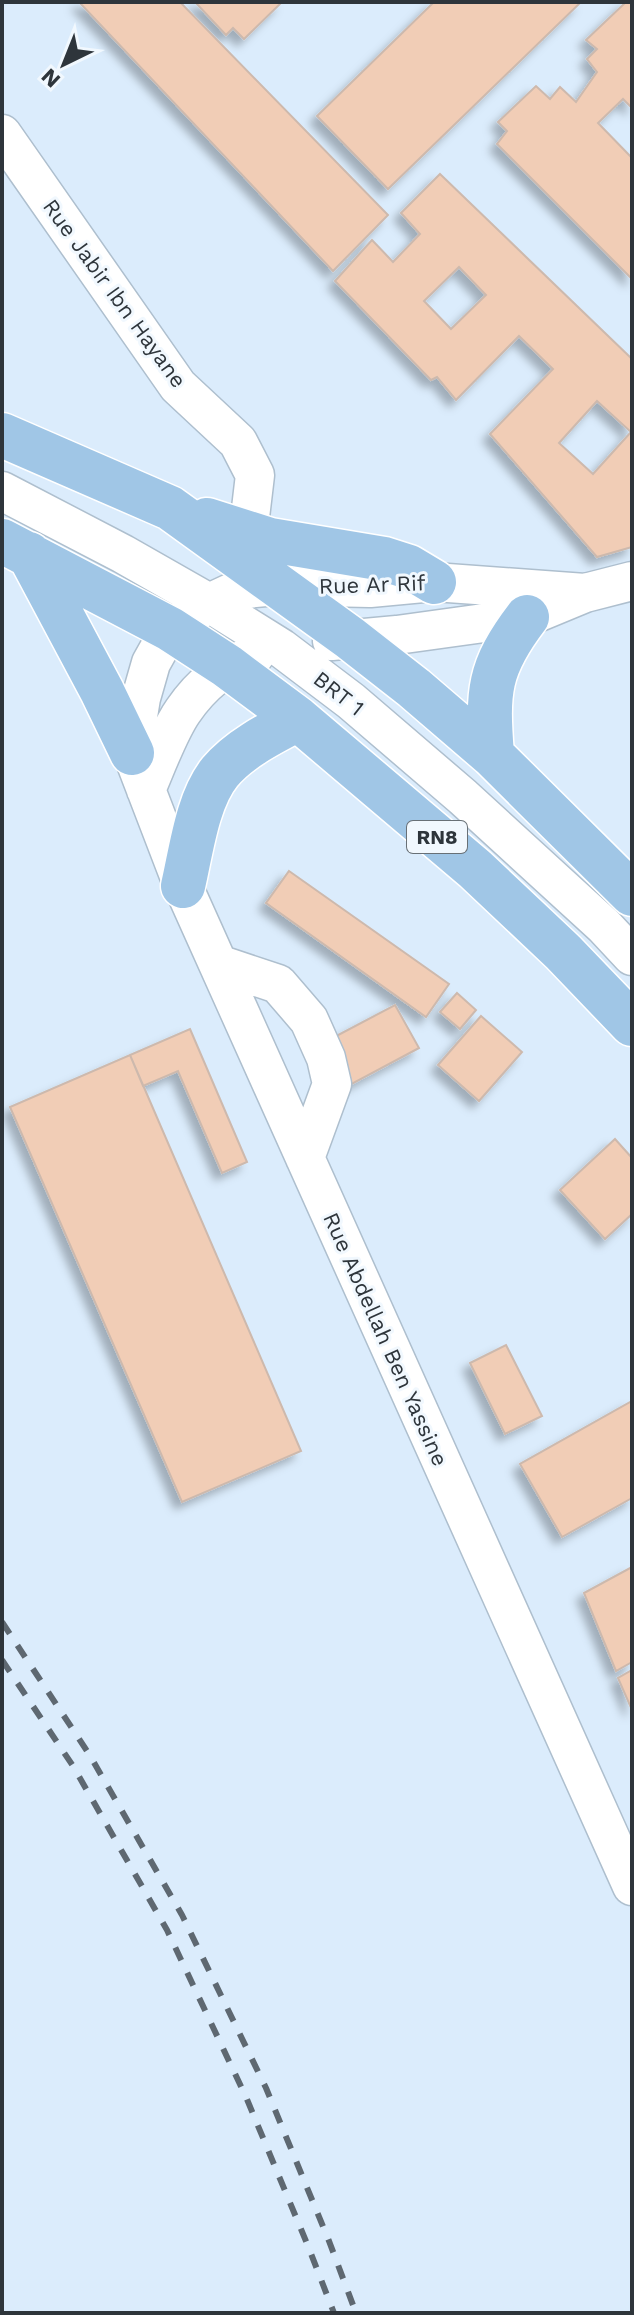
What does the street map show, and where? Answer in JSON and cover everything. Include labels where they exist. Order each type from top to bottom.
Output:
[{"type":"main road","points":[[2,435],[170,508],[270,540],[384,559],[409,567],[434,582]]},
{"type":"main road","points":[[170,508],[414,688],[492,755],[632,894]]},
{"type":"main road","points":[[16,547],[114,713],[139,772]]},
{"type":"main road","name":"RN8","points":[[16,547],[170,629],[227,666],[298,719],[475,869],[563,952],[632,1024]]},
{"type":"main road","points":[[492,755],[490,686],[503,652],[527,617]]},
{"type":"main road","points":[[183,886],[202,808],[214,780],[254,744],[298,719]]},
{"type":"street","name":"Rue Jabir Ibn Hayane","points":[[2,134],[178,386],[238,442],[255,475],[248,534]]},
{"type":"street","name":"BRT 1","points":[[2,491],[123,554],[281,648],[351,701],[463,797],[604,926],[632,956]]},
{"type":"street","name":"Rue Ar Rif","points":[[227,666],[281,648],[527,617],[585,593],[632,581]]},
{"type":"street","name":"Rue Ar Rif","points":[[170,629],[209,603],[237,590],[276,586],[370,588],[434,582],[585,593]]},
{"type":"street","points":[[139,772],[141,698],[151,663],[170,629]]},
{"type":"street","points":[[139,772],[182,712],[227,666]]},
{"type":"street","name":"Rue Abdellah Ben Yassine","points":[[139,772],[183,886],[632,1886]]},
{"type":"street","points":[[218,964],[278,984],[309,1020],[326,1058],[332,1084],[305,1158]]},
{"type":"building","points":[[79,2],[180,2],[388,215],[333,271]]},
{"type":"building","points":[[195,2],[282,2],[244,39],[233,28],[226,35]]},
{"type":"building","points":[[434,2],[581,2],[388,189],[317,116]]},
{"type":"building","points":[[626,2],[632,2],[632,108],[623,99],[598,123],[632,158],[632,279],[497,144],[507,131],[498,122],[536,86],[550,99],[560,87],[576,102],[597,72],[587,59],[597,49],[586,40]]},
{"type":"building","points":[[440,174],[632,359],[632,547],[597,557],[490,434],[553,369],[519,336],[456,400],[437,377],[431,380],[335,281],[372,240],[393,262],[420,234],[401,213]],"holes":[[[459,267],[486,295],[451,329],[424,301]],[[597,401],[631,432],[593,474],[559,443]]]},
{"type":"building","points":[[289,871],[449,984],[426,1017],[266,903]]},
{"type":"building","points":[[457,993],[476,1010],[460,1029],[440,1012]]},
{"type":"building","points":[[395,1005],[419,1048],[346,1087],[323,1043]]},
{"type":"building","points":[[481,1016],[522,1052],[479,1101],[438,1065]]},
{"type":"building","points":[[190,1029],[247,1162],[222,1173],[178,1071],[143,1086],[130,1055]]},
{"type":"building","points":[[130,1055],[301,1451],[182,1502],[10,1107]]},
{"type":"building","points":[[615,1139],[632,1158],[632,1214],[605,1239],[560,1190]]},
{"type":"building","points":[[506,1345],[542,1416],[505,1434],[470,1363]]},
{"type":"building","points":[[632,1401],[632,1498],[562,1537],[520,1464]]},
{"type":"building","points":[[632,1567],[632,1662],[616,1671],[584,1593]]},
{"type":"building","points":[[632,1670],[632,1710],[618,1678]]},
{"type":"railway","points":[[2,1622],[89,1754],[182,1915],[266,2088],[356,2313]]},
{"type":"railway","points":[[2,1660],[73,1766],[167,1930],[246,2097],[334,2313]]}]
